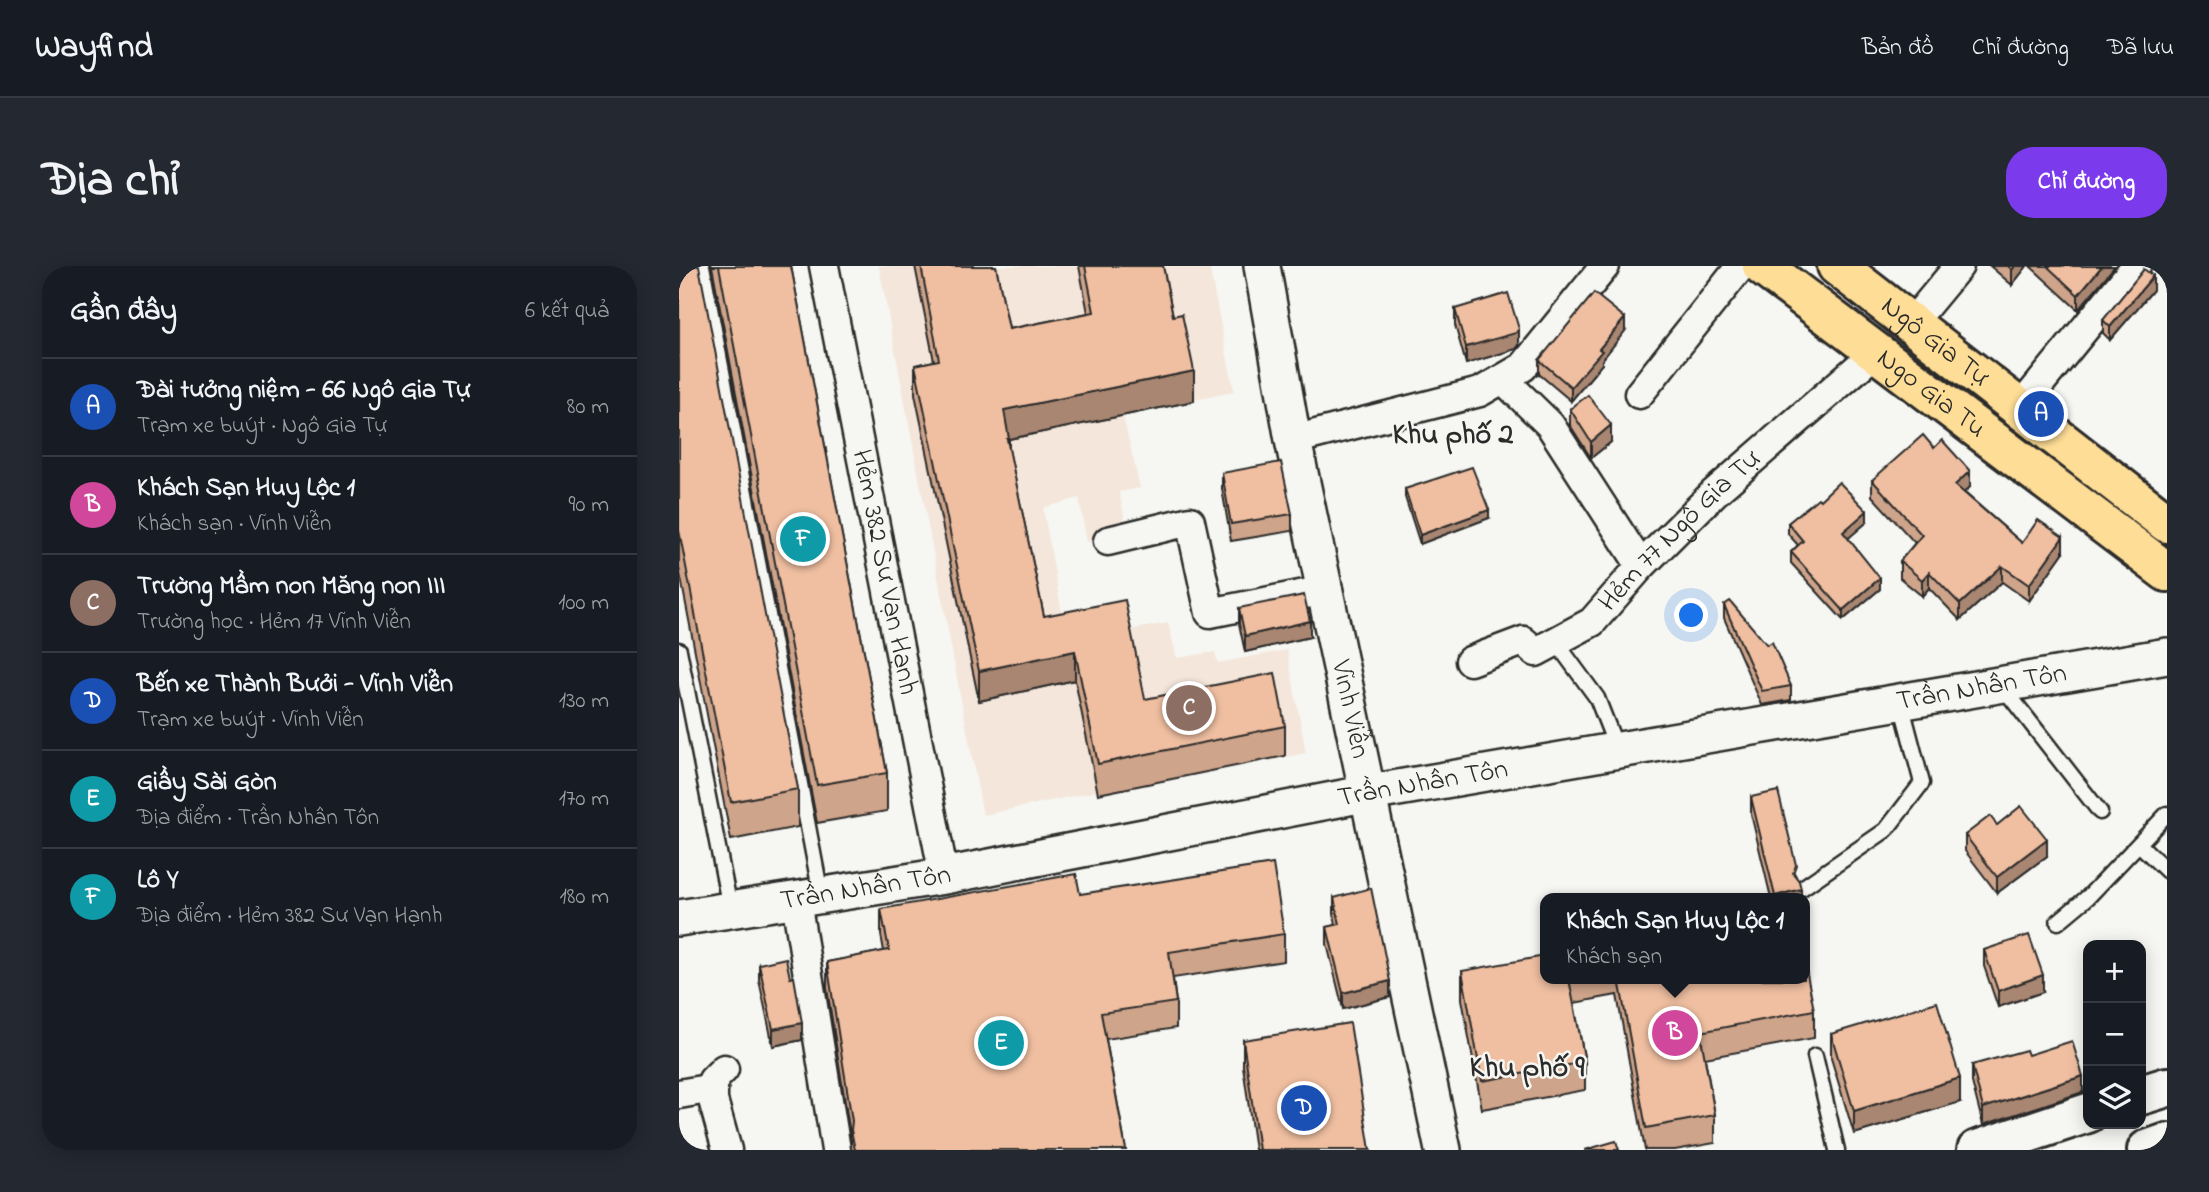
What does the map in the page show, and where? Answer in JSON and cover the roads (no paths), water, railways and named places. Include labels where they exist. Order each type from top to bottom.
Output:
[{"type":"main road","name":"Ngo Gia Tu","points":[[1762,266],[2167,572]]},
{"type":"main road","name":"Ngô Gia Tự","points":[[1837,266],[2167,523]]},
{"type":"main road","points":[[2146,1093],[2167,1087]]},
{"type":"main road","points":[[1977,1150],[2083,1115]]},
{"type":"main road","points":[[2147,1150],[2167,1143]]},
{"type":"street","name":"Hẻm 382 Sư Vạn Hạnh","points":[[824,266],[944,876]]},
{"type":"street","name":"Vĩnh Viễn","points":[[1262,266],[1293,440],[1443,1150]]},
{"type":"street","points":[[1293,440],[1480,392],[1523,368],[1605,266]]},
{"type":"street","points":[[1639,394],[1741,266]]},
{"type":"street","points":[[1911,324],[1959,266]]},
{"type":"street","points":[[2020,408],[2136,266]]},
{"type":"street","name":"Hẻm 77 Ngô Gia Tự","points":[[1470,661],[1523,641],[1537,652],[1592,622],[1641,566],[1714,493],[1876,352]]},
{"type":"street","points":[[1503,379],[1550,425],[1641,566]]},
{"type":"street","points":[[1108,541],[1190,521],[1210,613],[1325,590]]},
{"type":"street","name":"Trần Nhân Tôn","points":[[679,918],[944,876],[1369,793],[2167,656]]},
{"type":"street","points":[[809,898],[835,1150]]},
{"type":"street","points":[[679,1094],[718,1079],[713,1100],[727,1150]]},
{"type":"lane","points":[[702,266],[809,898]]},
{"type":"lane","points":[[1556,642],[1597,698],[1618,750]]},
{"type":"lane","points":[[679,650],[730,908]]},
{"type":"lane","points":[[2001,685],[2100,812]]},
{"type":"lane","points":[[1802,888],[1886,830],[1922,783],[1901,702]]},
{"type":"lane","points":[[2058,922],[2088,897],[2167,814]]},
{"type":"lane","points":[[2139,844],[2167,871]]},
{"type":"lane","points":[[1815,1056],[1837,1150]]},
{"type":"place","name":"Đài tưởng niệm - 66 Ngô Gia Tự","points":[[2041,414]]},
{"type":"place","name":"Lô Y","points":[[803,539]]},
{"type":"place","name":"Trường Mầm non Măng non III","points":[[1189,708]]},
{"type":"place","name":"Khách Sạn Huy Lộc 1","points":[[1675,1033]]},
{"type":"place","name":"Giầy Sài Gòn","points":[[1001,1043]]},
{"type":"place","name":"Bến xe Thành Bưởi - Vĩnh Viễn","points":[[1304,1108]]},
{"type":"district","name":"Khu phố 2","points":[[1453,436]]},
{"type":"district","name":"Khu phố 9","points":[[1527,1069]]}]
